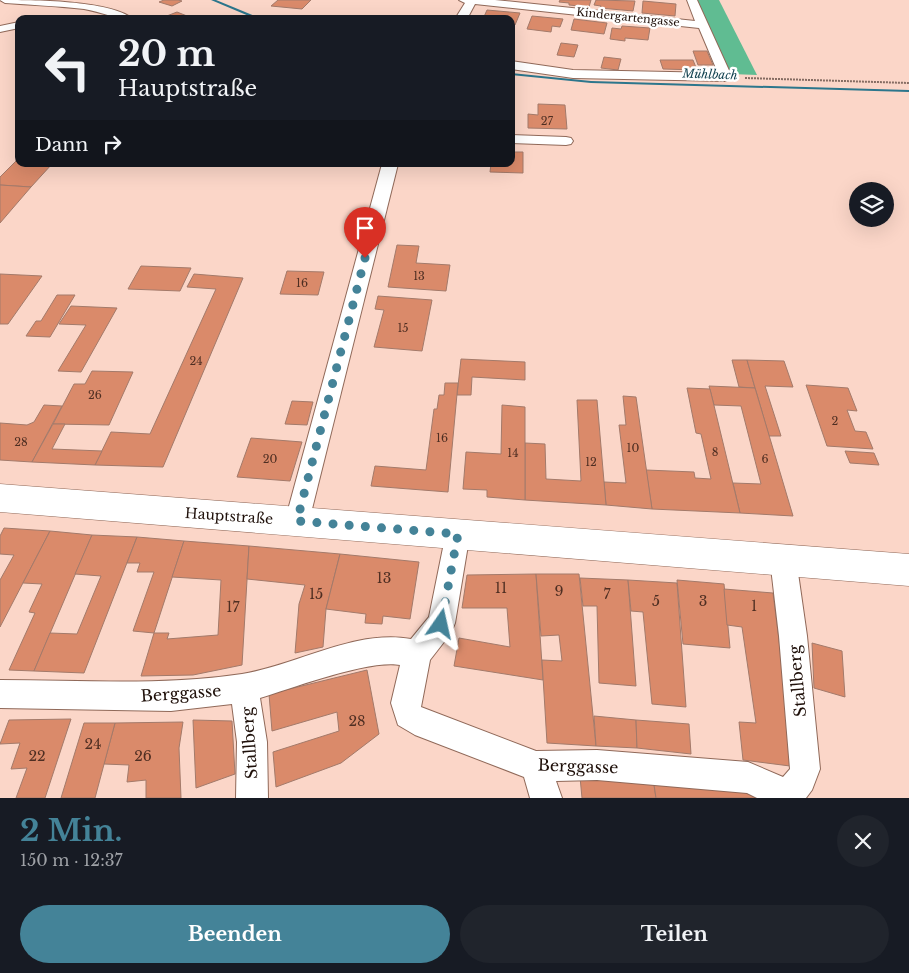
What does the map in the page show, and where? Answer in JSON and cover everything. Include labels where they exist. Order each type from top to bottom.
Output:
[{"type":"main road","name":"Hauptstraße","points":[[0,498],[909,570]]},
{"type":"street","points":[[5,0],[98,9],[119,9],[124,15]]},
{"type":"street","points":[[462,15],[468,0]]},
{"type":"street","name":"Kindergartengasse","points":[[468,0],[703,25]]},
{"type":"street","points":[[515,66],[573,74],[726,77],[692,0]]},
{"type":"street","points":[[85,15],[98,9]]},
{"type":"street","points":[[0,30],[15,26]]},
{"type":"street","points":[[515,138],[566,141]]},
{"type":"street","points":[[297,521],[389,167]]},
{"type":"street","name":"Berggasse","points":[[458,534],[441,624],[417,654],[406,703],[408,715],[415,720],[536,766],[597,765],[748,778],[787,797]]},
{"type":"street","name":"Stallberg","points":[[783,559],[793,636],[805,769],[801,779],[787,797]]},
{"type":"street","name":"Berggasse","points":[[0,694],[171,696],[244,688],[368,653],[395,650],[417,654]]},
{"type":"street","name":"Stallberg","points":[[244,688],[252,742],[252,798]]},
{"type":"street","points":[[536,766],[546,798]]},
{"type":"path","points":[[726,77],[909,83]]},
{"type":"green space","points":[[697,0],[719,0],[757,75],[731,74]]},
{"type":"building","points":[[164,0],[182,1],[172,6],[159,2]]},
{"type":"building","points":[[278,0],[311,0],[302,9],[271,6]]},
{"type":"building","points":[[560,0],[591,0],[589,7],[569,5],[569,3],[559,2]]},
{"type":"building","points":[[596,0],[635,1],[633,11],[600,8],[601,6],[594,5]]},
{"type":"building","points":[[643,1],[676,4],[675,16],[642,13]]},
{"type":"building","points":[[487,10],[520,13],[515,25],[515,15],[485,15]]},
{"type":"building","points":[[177,12],[184,15],[169,15]]},
{"type":"building","points":[[532,16],[563,19],[560,27],[552,26],[551,32],[527,29]]},
{"type":"building","points":[[574,19],[607,23],[604,34],[571,30]]},
{"type":"building","points":[[622,26],[650,28],[648,40],[625,38],[625,41],[610,39],[612,28],[621,29]]},
{"type":"building","points":[[561,43],[578,45],[574,57],[557,55]]},
{"type":"building","points":[[693,51],[707,51],[713,65],[698,65]]},
{"type":"building","points":[[604,57],[621,59],[618,70],[601,68]]},
{"type":"building","points":[[660,60],[693,60],[697,70],[663,69]]},
{"type":"building","points":[[538,104],[565,105],[567,129],[528,128],[528,114],[538,115]]},
{"type":"building","points":[[515,152],[523,152],[523,173],[490,172],[491,167],[515,167]]},
{"type":"building","points":[[15,162],[15,167],[49,167],[31,187],[0,185],[0,177]]},
{"type":"building","points":[[0,185],[31,187],[0,223]]},
{"type":"building","points":[[397,245],[419,246],[416,263],[450,265],[446,291],[388,287]]},
{"type":"building","points":[[141,266],[191,268],[180,291],[128,289]]},
{"type":"building","points":[[287,271],[324,272],[318,295],[280,294]]},
{"type":"building","points":[[0,274],[42,276],[8,324],[0,324]]},
{"type":"building","points":[[194,274],[243,278],[163,467],[95,465],[111,432],[150,434],[216,289],[187,287]]},
{"type":"building","points":[[57,295],[75,295],[50,337],[26,336],[36,321],[41,321]]},
{"type":"building","points":[[378,296],[432,300],[422,351],[374,347],[384,310],[375,309]]},
{"type":"building","points":[[71,306],[117,308],[81,372],[58,371],[86,325],[59,324]]},
{"type":"building","points":[[461,359],[525,362],[525,380],[472,377],[471,395],[457,395]]},
{"type":"building","points":[[732,360],[747,360],[755,388],[739,387]]},
{"type":"building","points":[[747,360],[784,361],[793,387],[765,386],[781,436],[769,436]]},
{"type":"building","points":[[92,371],[133,372],[109,425],[53,424],[74,384],[85,384]]},
{"type":"building","points":[[445,383],[458,383],[448,492],[371,486],[375,466],[426,470],[434,409],[437,409],[439,395],[444,395]]},
{"type":"building","points":[[806,385],[848,388],[857,411],[847,410],[855,431],[866,432],[873,449],[827,446]]},
{"type":"building","points":[[709,386],[755,388],[793,516],[740,513],[733,483],[761,484],[741,406],[714,405]]},
{"type":"building","points":[[687,388],[710,389],[740,513],[652,509],[646,470],[694,472],[695,478],[711,479],[701,434],[696,433]]},
{"type":"building","points":[[623,396],[636,397],[652,509],[606,505],[604,482],[626,483],[619,425],[626,425]]},
{"type":"building","points":[[577,400],[597,400],[606,505],[525,500],[525,443],[545,444],[546,479],[581,481]]},
{"type":"building","points":[[292,401],[313,402],[307,425],[285,424]]},
{"type":"building","points":[[44,405],[62,406],[32,462],[0,460],[0,423],[27,425],[34,422]]},
{"type":"building","points":[[502,405],[525,407],[525,500],[487,497],[487,490],[463,489],[466,452],[501,454]]},
{"type":"building","points":[[53,424],[65,424],[52,449],[102,451],[95,465],[32,462]]},
{"type":"building","points":[[251,438],[302,442],[290,481],[237,477]]},
{"type":"building","points":[[845,451],[874,453],[879,465],[850,463]]},
{"type":"building","points":[[4,528],[50,531],[0,627],[0,580],[14,555],[0,554],[0,536]]},
{"type":"building","points":[[50,531],[92,535],[34,671],[9,670],[35,613],[29,612],[42,584],[23,583]]},
{"type":"building","points":[[92,535],[137,537],[84,673],[34,671],[50,633],[77,634],[101,576],[75,574]]},
{"type":"building","points":[[137,537],[184,541],[154,633],[133,631],[154,572],[137,572],[140,563],[127,563]]},
{"type":"building","points":[[184,541],[249,546],[242,665],[193,675],[141,676],[154,633],[169,633],[167,639],[218,635],[221,580],[172,577]]},
{"type":"building","points":[[249,546],[340,554],[326,609],[323,647],[295,653],[299,604],[305,585],[247,579]]},
{"type":"building","points":[[340,554],[419,562],[410,619],[383,616],[382,624],[365,623],[366,614],[326,609]]},
{"type":"building","points":[[536,574],[543,680],[454,666],[459,638],[510,647],[507,608],[462,608],[467,575]]},
{"type":"building","points":[[536,574],[579,574],[596,746],[547,743],[542,660],[562,661],[559,635],[541,636]]},
{"type":"building","points":[[580,578],[628,580],[636,686],[599,683],[597,606],[583,606]]},
{"type":"building","points":[[628,580],[677,583],[686,707],[652,704],[643,612],[631,611]]},
{"type":"building","points":[[677,580],[724,584],[730,648],[683,644]]},
{"type":"building","points":[[724,589],[773,593],[790,727],[790,766],[743,760],[739,722],[756,723],[742,627],[727,625]]},
{"type":"building","points":[[812,643],[842,651],[845,697],[814,688]]},
{"type":"building","points":[[367,670],[379,734],[341,763],[276,787],[273,752],[339,731],[337,712],[272,731],[269,694]]},
{"type":"building","points":[[594,716],[636,720],[637,748],[596,746]]},
{"type":"building","points":[[71,719],[45,798],[16,798],[27,768],[11,769],[20,743],[0,744],[9,720]]},
{"type":"building","points":[[193,720],[232,721],[235,774],[196,788]]},
{"type":"building","points":[[636,720],[689,724],[691,754],[637,748]]},
{"type":"building","points":[[183,722],[179,748],[181,798],[146,798],[146,780],[127,782],[129,765],[104,764],[115,723]]},
{"type":"building","points":[[84,723],[115,723],[95,798],[61,798]]},
{"type":"building","points":[[580,777],[653,778],[656,798],[582,798]]},
{"type":"building","points":[[653,778],[761,789],[763,798],[656,798]]},
{"type":"waterway","name":"Mühlbach","points":[[213,0],[250,15]]},
{"type":"waterway","name":"Mühlbach","points":[[515,74],[591,82],[909,91]]},
{"type":"route","points":[[365,258],[297,521],[458,534],[441,624]]}]
